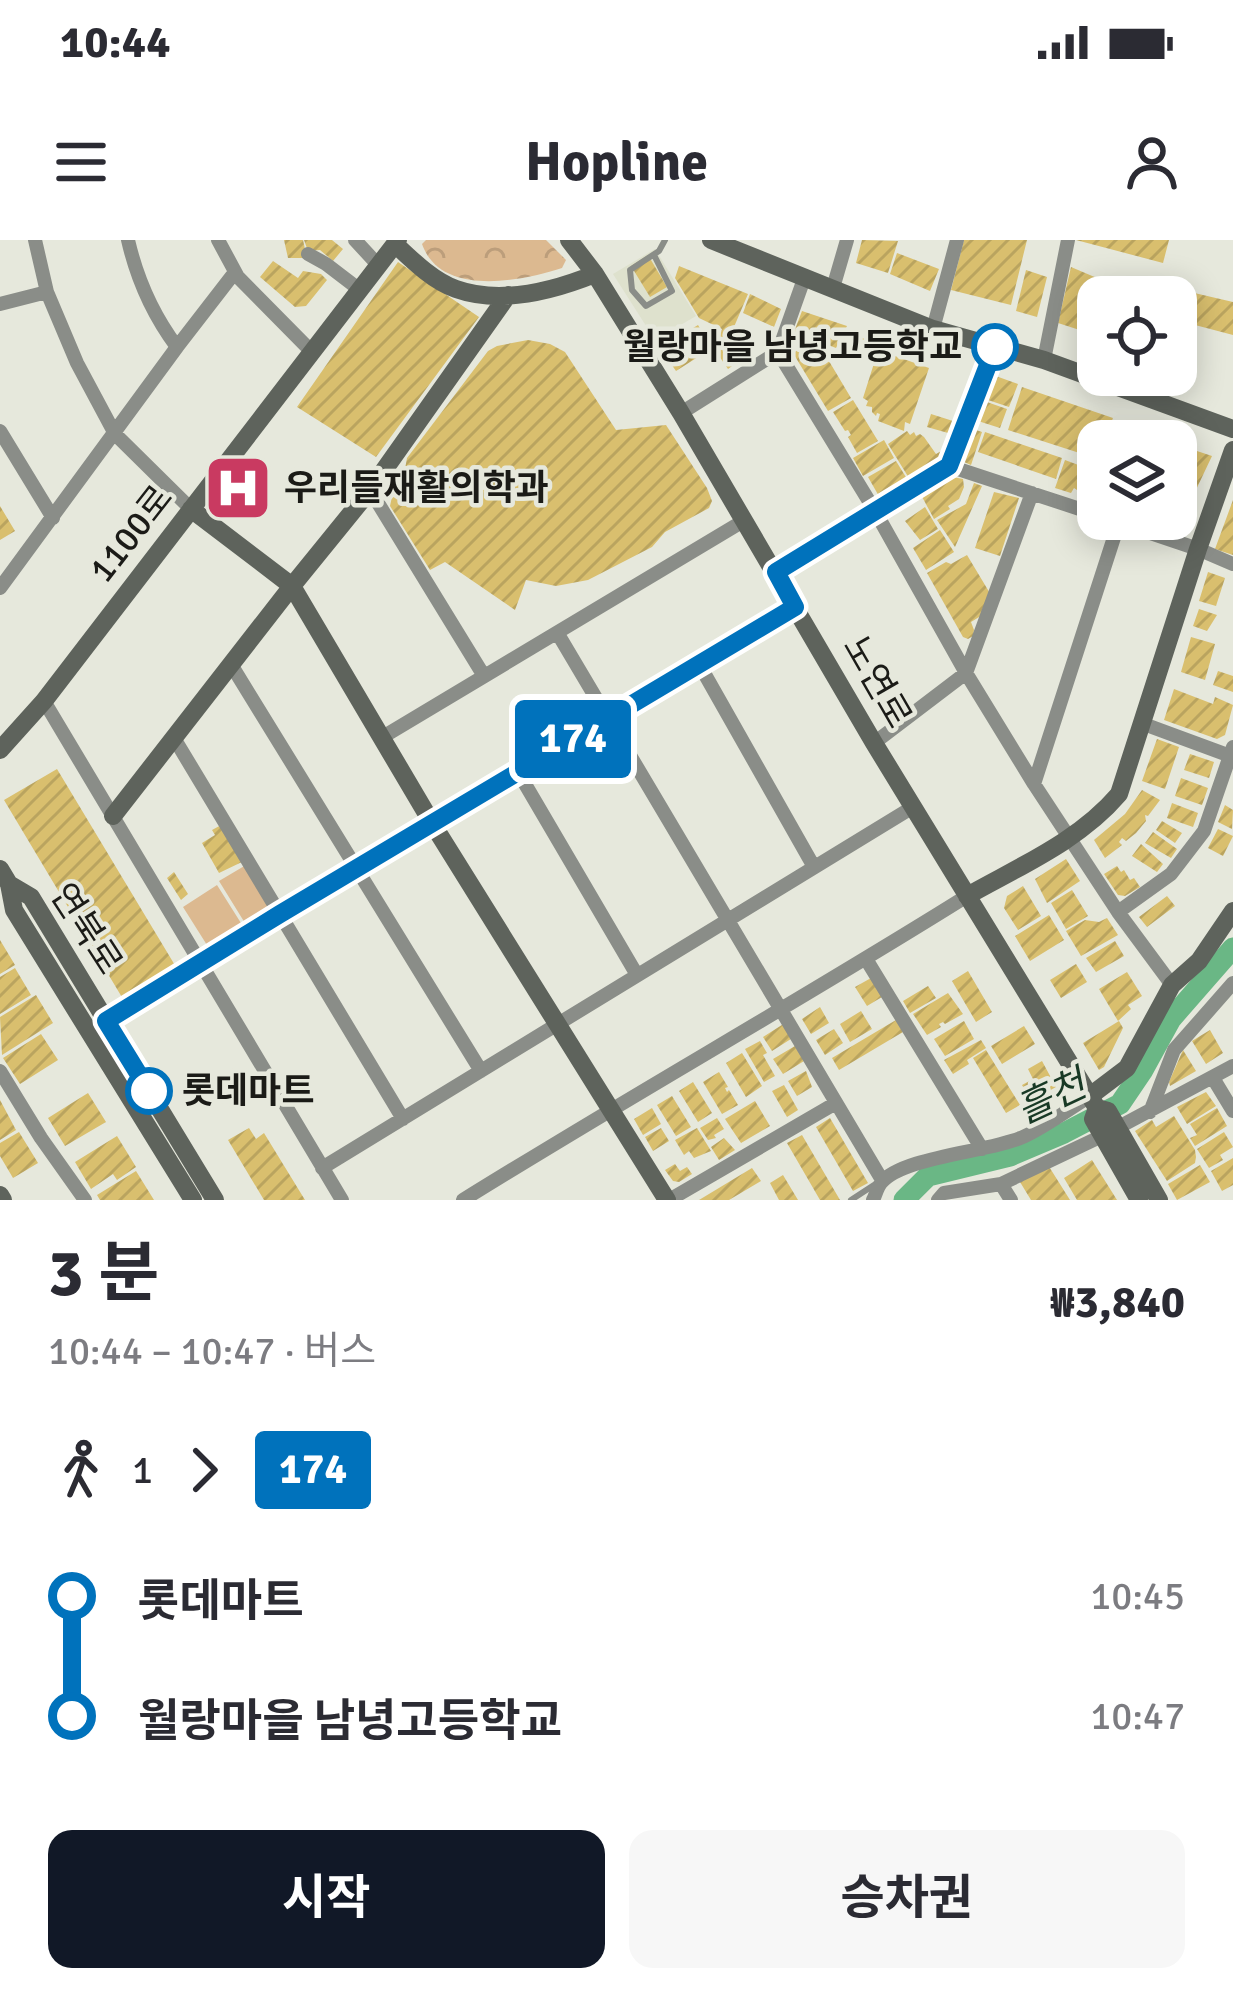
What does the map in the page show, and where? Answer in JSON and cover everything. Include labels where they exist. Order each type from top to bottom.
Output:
[{"type":"main road","points":[[711,240],[933,329],[1044,360],[1233,429]]},
{"type":"main road","name":"노연로","points":[[571,241],[681,413],[874,743],[1094,1102]]},
{"type":"main road","name":"1100로","points":[[0,751],[44,701],[397,242]]},
{"type":"main road","points":[[397,242],[416,264],[454,288],[488,296],[540,292],[595,274]]},
{"type":"main road","points":[[113,816],[370,490],[508,295]]},
{"type":"main road","points":[[967,896],[1069,839],[1119,794],[1233,450]]},
{"type":"main road","points":[[190,509],[292,586],[432,823],[668,1200]]},
{"type":"main road","name":"연북로","points":[[5,876],[31,897],[215,1200]]},
{"type":"main road","name":"연북로","points":[[5,876],[14,910],[193,1200]]},
{"type":"main road","points":[[1159,1200],[1108,1129],[1093,1119],[1094,1102],[1126,1068],[1172,985],[1199,961],[1233,911]]},
{"type":"main road","points":[[1108,1129],[1138,1200]]},
{"type":"street","points":[[35,240],[47,292],[77,364],[115,434],[190,509]]},
{"type":"street","points":[[128,240],[157,321],[177,347]]},
{"type":"street","points":[[218,240],[235,272],[312,352]]},
{"type":"street","points":[[355,240],[379,266]]},
{"type":"street","points":[[833,288],[847,240]]},
{"type":"street","points":[[933,329],[957,240]]},
{"type":"street","points":[[1044,360],[1068,240]]},
{"type":"street","points":[[308,254],[360,290]]},
{"type":"street","points":[[0,588],[235,272]]},
{"type":"street","points":[[681,413],[778,352],[805,276]]},
{"type":"street","points":[[0,304],[47,292]]},
{"type":"street","points":[[776,572],[949,466],[995,347]]},
{"type":"street","points":[[778,352],[1034,784],[1172,985]]},
{"type":"street","points":[[0,431],[53,518]]},
{"type":"street","points":[[949,466],[1077,508]]},
{"type":"street","points":[[370,490],[484,676]]},
{"type":"street","points":[[874,743],[966,673],[1032,493]]},
{"type":"street","points":[[382,738],[745,520]]},
{"type":"street","points":[[1034,784],[1108,540]]},
{"type":"street","points":[[1172,540],[1233,564]]},
{"type":"street","points":[[106,1021],[795,607]]},
{"type":"street","points":[[559,634],[882,1180]]},
{"type":"street","points":[[699,664],[814,867]]},
{"type":"street","points":[[232,666],[481,1071]]},
{"type":"street","points":[[44,701],[342,1200]]},
{"type":"street","points":[[1118,912],[1171,874],[1204,831],[1232,753],[1141,722]]},
{"type":"street","points":[[174,738],[403,1119]]},
{"type":"street","points":[[518,772],[637,975]]},
{"type":"street","points":[[322,1168],[913,807]]},
{"type":"street","points":[[464,1200],[967,896]]},
{"type":"street","points":[[866,959],[982,1149]]},
{"type":"street","points":[[1150,1112],[1174,1050],[1233,983]]},
{"type":"street","points":[[938,1200],[944,1193],[1001,1184],[1233,1066]]},
{"type":"street","points":[[0,1071],[85,1200]]},
{"type":"street","points":[[1213,1078],[1233,1111]]},
{"type":"street","points":[[668,1200],[836,1102]]},
{"type":"street","points":[[873,1200],[882,1180],[928,1161],[1026,1136],[1094,1102]]},
{"type":"street","points":[[1001,1184],[1010,1200]]},
{"type":"lane","points":[[654,254],[672,291],[646,306],[632,290],[630,270],[654,254],[659,251],[665,240]]},
{"type":"lane","points":[[851,1200],[882,1180]]},
{"type":"shaded area","points":[[655,249],[696,316],[655,340],[613,274]]},
{"type":"green space","points":[[426,240],[546,240],[566,260],[562,268],[526,277],[464,279],[432,261],[422,244]]},
{"type":"green space","points":[[246,865],[275,912],[248,928],[219,881]]},
{"type":"green space","points":[[217,885],[246,931],[212,953],[183,907]]},
{"type":"building","points":[[284,240],[303,240],[307,258],[288,258]]},
{"type":"building","points":[[304,240],[332,240],[343,249],[333,261],[320,250],[308,251]]},
{"type":"building","points":[[862,240],[898,241],[888,273],[856,263]]},
{"type":"building","points":[[964,240],[1027,240],[1011,305],[951,290]]},
{"type":"building","points":[[1076,240],[1169,240],[1163,263]]},
{"type":"building","points":[[897,253],[939,269],[930,291],[890,274]]},
{"type":"building","points":[[648,255],[667,287],[650,297],[631,266]]},
{"type":"building","points":[[273,261],[298,278],[303,271],[327,280],[306,306],[295,307],[260,277]]},
{"type":"building","points":[[398,262],[479,317],[376,457],[297,407]]},
{"type":"building","points":[[679,266],[748,294],[728,341],[719,339],[722,329],[699,318],[675,278]]},
{"type":"building","points":[[1071,267],[1092,276],[1077,276],[1077,329],[1058,323]]},
{"type":"building","points":[[1026,270],[1047,277],[1037,317],[1016,311]]},
{"type":"building","points":[[750,294],[781,309],[774,327],[743,313]]},
{"type":"building","points":[[1197,294],[1233,302],[1233,335],[1197,326]]},
{"type":"building","points":[[802,311],[847,326],[836,348],[794,332]]},
{"type":"building","points":[[698,325],[712,348],[676,371],[660,348]]},
{"type":"building","points":[[848,333],[880,344],[878,350],[929,368],[904,431],[878,421],[880,414],[876,416],[866,406],[868,401],[863,398],[876,357],[872,354],[870,361],[841,351]]},
{"type":"building","points":[[528,340],[565,352],[616,430],[666,425],[712,501],[709,508],[665,532],[652,547],[588,580],[556,586],[526,580],[515,610],[445,562],[430,570],[390,506],[393,492],[418,486],[405,469],[407,458],[488,351]]},
{"type":"building","points":[[809,343],[821,343],[826,349],[851,398],[828,411],[793,353]]},
{"type":"building","points":[[728,344],[739,347],[746,356],[728,369],[717,353]]},
{"type":"building","points":[[993,375],[1018,384],[1009,407],[985,399]]},
{"type":"building","points":[[1022,387],[1113,418],[1077,420],[1077,452],[1008,430]]},
{"type":"building","points":[[853,400],[878,441],[857,453],[851,435],[833,412]]},
{"type":"building","points":[[984,401],[1007,409],[1000,428],[978,421]]},
{"type":"building","points":[[931,414],[953,421],[948,433],[927,427]]},
{"type":"building","points":[[970,428],[982,432],[971,465],[960,453]]},
{"type":"building","points":[[907,431],[924,437],[936,454],[943,450],[946,455],[943,464],[912,483],[888,444]]},
{"type":"building","points":[[985,432],[1062,458],[1056,479],[978,452]]},
{"type":"building","points":[[884,440],[894,458],[863,476],[853,458]]},
{"type":"building","points":[[1197,451],[1212,456],[1197,488]]},
{"type":"building","points":[[1065,460],[1077,464],[1077,490],[1055,488]]},
{"type":"building","points":[[896,461],[909,482],[880,498],[868,477]]},
{"type":"building","points":[[948,476],[963,479],[964,487],[950,509],[934,519],[920,493]]},
{"type":"building","points":[[974,483],[982,486],[955,547],[937,520],[966,504]]},
{"type":"building","points":[[994,492],[1019,498],[1000,556],[975,548]]},
{"type":"building","points":[[1233,500],[1233,555],[1215,549]]},
{"type":"building","points":[[0,506],[15,531],[0,540]]},
{"type":"building","points":[[925,507],[938,529],[920,540],[905,521]]},
{"type":"building","points":[[940,530],[954,552],[926,570],[913,548]]},
{"type":"building","points":[[967,555],[991,595],[982,609],[984,614],[971,622],[973,636],[968,639],[927,573]]},
{"type":"building","points":[[1208,572],[1225,578],[1216,606],[1199,601]]},
{"type":"building","points":[[1199,609],[1217,615],[1207,631],[1193,626]]},
{"type":"building","points":[[1191,637],[1215,644],[1205,680],[1181,672]]},
{"type":"building","points":[[1218,671],[1233,676],[1233,692],[1213,685]]},
{"type":"building","points":[[1174,689],[1213,704],[1215,697],[1233,705],[1225,735],[1217,739],[1164,720]]},
{"type":"building","points":[[1157,739],[1179,747],[1165,789],[1142,781]]},
{"type":"building","points":[[1190,754],[1214,762],[1209,778],[1184,770]]},
{"type":"building","name":"롯데마트","points":[[57,769],[176,967],[123,999],[4,800]]},
{"type":"building","points":[[1181,778],[1208,788],[1202,805],[1175,796]]},
{"type":"building","points":[[1142,790],[1160,800],[1136,833],[1126,841],[1122,838],[1122,845],[1105,858],[1094,840],[1125,814]]},
{"type":"building","points":[[1172,803],[1198,813],[1193,827],[1167,818]]},
{"type":"building","points":[[1225,805],[1233,810],[1232,829],[1218,822]]},
{"type":"building","points":[[1162,821],[1182,833],[1175,843],[1156,830]]},
{"type":"building","points":[[223,824],[244,861],[219,873],[202,843]]},
{"type":"building","points":[[1218,829],[1233,836],[1223,856],[1208,848]]},
{"type":"building","points":[[1153,832],[1177,849],[1171,858],[1145,843]]},
{"type":"building","points":[[1141,844],[1163,864],[1157,872],[1132,856]]},
{"type":"building","points":[[1066,859],[1080,881],[1047,903],[1035,879]]},
{"type":"building","points":[[1117,866],[1140,887],[1118,895],[1104,874]]},
{"type":"building","points":[[174,872],[188,894],[181,900],[167,878]]},
{"type":"building","points":[[1023,886],[1041,916],[1018,930],[1004,908],[1007,896]]},
{"type":"building","points":[[1072,890],[1088,916],[1066,929],[1051,903]]},
{"type":"building","points":[[1167,896],[1175,906],[1147,927],[1139,917]]},
{"type":"building","points":[[1049,915],[1064,940],[1030,961],[1015,936]]},
{"type":"building","points":[[1107,918],[1118,935],[1081,956],[1066,931],[1085,920]]},
{"type":"building","points":[[0,940],[15,965],[0,974]]},
{"type":"building","points":[[1115,941],[1124,956],[1096,972],[1086,958]]},
{"type":"building","points":[[1076,964],[1087,982],[1061,998],[1050,980]]},
{"type":"building","points":[[15,968],[31,995],[0,1014],[0,977]]},
{"type":"building","points":[[968,971],[992,1012],[976,1022],[952,981]]},
{"type":"building","points":[[1127,972],[1142,996],[1128,1005],[1131,1009],[1118,1021],[1099,989]]},
{"type":"building","points":[[871,978],[882,997],[867,1006],[855,987]]},
{"type":"building","points":[[928,986],[936,998],[910,1013],[903,1001]]},
{"type":"building","points":[[948,993],[963,1014],[927,1035],[913,1014]]},
{"type":"building","points":[[36,995],[53,1023],[2,1055],[0,1017]]},
{"type":"building","points":[[820,1007],[829,1023],[811,1034],[802,1019]]},
{"type":"building","points":[[861,1011],[872,1029],[850,1042],[840,1024]]},
{"type":"building","points":[[896,1020],[903,1032],[839,1070],[832,1058]]},
{"type":"building","points":[[964,1021],[974,1039],[945,1056],[934,1039]]},
{"type":"building","points":[[1119,1021],[1123,1028],[1099,1070],[1083,1043]]},
{"type":"building","points":[[785,1023],[794,1037],[772,1051],[763,1037]]},
{"type":"building","points":[[1024,1026],[1035,1044],[1002,1064],[991,1046]]},
{"type":"building","points":[[834,1029],[843,1043],[825,1055],[816,1040]]},
{"type":"building","points":[[1210,1030],[1223,1053],[1206,1064],[1192,1041]]},
{"type":"building","points":[[41,1034],[58,1060],[20,1084],[3,1058]]},
{"type":"building","points":[[981,1040],[986,1048],[953,1074],[944,1060]]},
{"type":"building","points":[[760,1041],[775,1076],[764,1082],[745,1049]]},
{"type":"building","points":[[795,1046],[804,1061],[783,1074],[773,1059]]},
{"type":"building","points":[[986,1050],[1020,1105],[1006,1113],[973,1058]]},
{"type":"building","points":[[1183,1050],[1196,1071],[1170,1086],[1169,1082]]},
{"type":"building","points":[[742,1053],[762,1086],[746,1097],[726,1063]]},
{"type":"building","points":[[1042,1061],[1056,1087],[1031,1101],[1022,1085],[1033,1079],[1028,1069]]},
{"type":"building","points":[[806,1071],[812,1087],[797,1096],[788,1081]]},
{"type":"building","points":[[719,1072],[738,1105],[722,1114],[703,1082]]},
{"type":"building","points":[[693,1082],[712,1113],[698,1122],[679,1091]]},
{"type":"building","points":[[784,1085],[798,1110],[787,1117],[772,1091]]},
{"type":"building","points":[[1206,1092],[1216,1106],[1187,1124],[1177,1107]]},
{"type":"building","points":[[88,1093],[106,1122],[65,1146],[48,1118]]},
{"type":"building","points":[[672,1096],[691,1127],[676,1136],[657,1105]]},
{"type":"building","points":[[0,1100],[16,1130],[0,1140]]},
{"type":"building","points":[[755,1101],[770,1126],[741,1143],[725,1119]]},
{"type":"building","points":[[652,1108],[661,1124],[643,1135],[634,1119]]},
{"type":"building","points":[[1217,1108],[1227,1126],[1195,1146],[1190,1138],[1197,1135],[1190,1124]]},
{"type":"building","points":[[1174,1116],[1196,1157],[1195,1163],[1167,1181],[1135,1131],[1152,1120],[1156,1127]]},
{"type":"building","points":[[717,1118],[724,1129],[708,1140],[700,1128]]},
{"type":"building","points":[[830,1118],[868,1183],[853,1191],[816,1127]]},
{"type":"building","points":[[249,1128],[256,1139],[264,1133],[305,1200],[264,1200],[228,1140]]},
{"type":"building","points":[[661,1128],[669,1141],[653,1151],[645,1137]]},
{"type":"building","points":[[697,1128],[711,1151],[694,1158],[689,1151],[684,1155],[675,1140]]},
{"type":"building","points":[[19,1132],[38,1163],[13,1178],[0,1156],[0,1143]]},
{"type":"building","points":[[1224,1132],[1233,1147],[1209,1168],[1197,1149]]},
{"type":"building","points":[[802,1135],[840,1200],[820,1200],[787,1143]]},
{"type":"building","points":[[117,1136],[136,1167],[117,1180],[113,1174],[91,1189],[75,1162]]},
{"type":"building","points":[[724,1138],[735,1150],[719,1160],[711,1147]]},
{"type":"building","points":[[1233,1158],[1233,1185],[1222,1191],[1211,1171]]},
{"type":"building","points":[[1092,1160],[1117,1200],[1077,1200],[1064,1178]]},
{"type":"building","points":[[675,1164],[692,1174],[673,1181],[665,1170]]},
{"type":"building","points":[[1048,1165],[1070,1200],[1031,1200],[1020,1182]]},
{"type":"building","points":[[1200,1165],[1210,1182],[1177,1200],[1168,1184]]},
{"type":"building","points":[[752,1168],[761,1181],[729,1200],[699,1200]]},
{"type":"building","points":[[136,1171],[154,1200],[100,1200],[97,1195]]},
{"type":"building","points":[[783,1175],[798,1200],[779,1200],[770,1183]]},
{"type":"waterway","name":"흘천","points":[[904,1200],[928,1176],[1010,1156],[1120,1104],[1171,1019],[1233,948]]},
{"type":"bus line","name":"174","points":[[149,1091],[106,1021],[795,607],[776,572],[949,466],[995,347]]},
{"type":"place","name":"월랑마을 남녕고등학교","points":[[995,347]]},
{"type":"place","name":"우리들재활의학과","points":[[238,488]]},
{"type":"place","name":"롯데마트","points":[[149,1091]]}]
